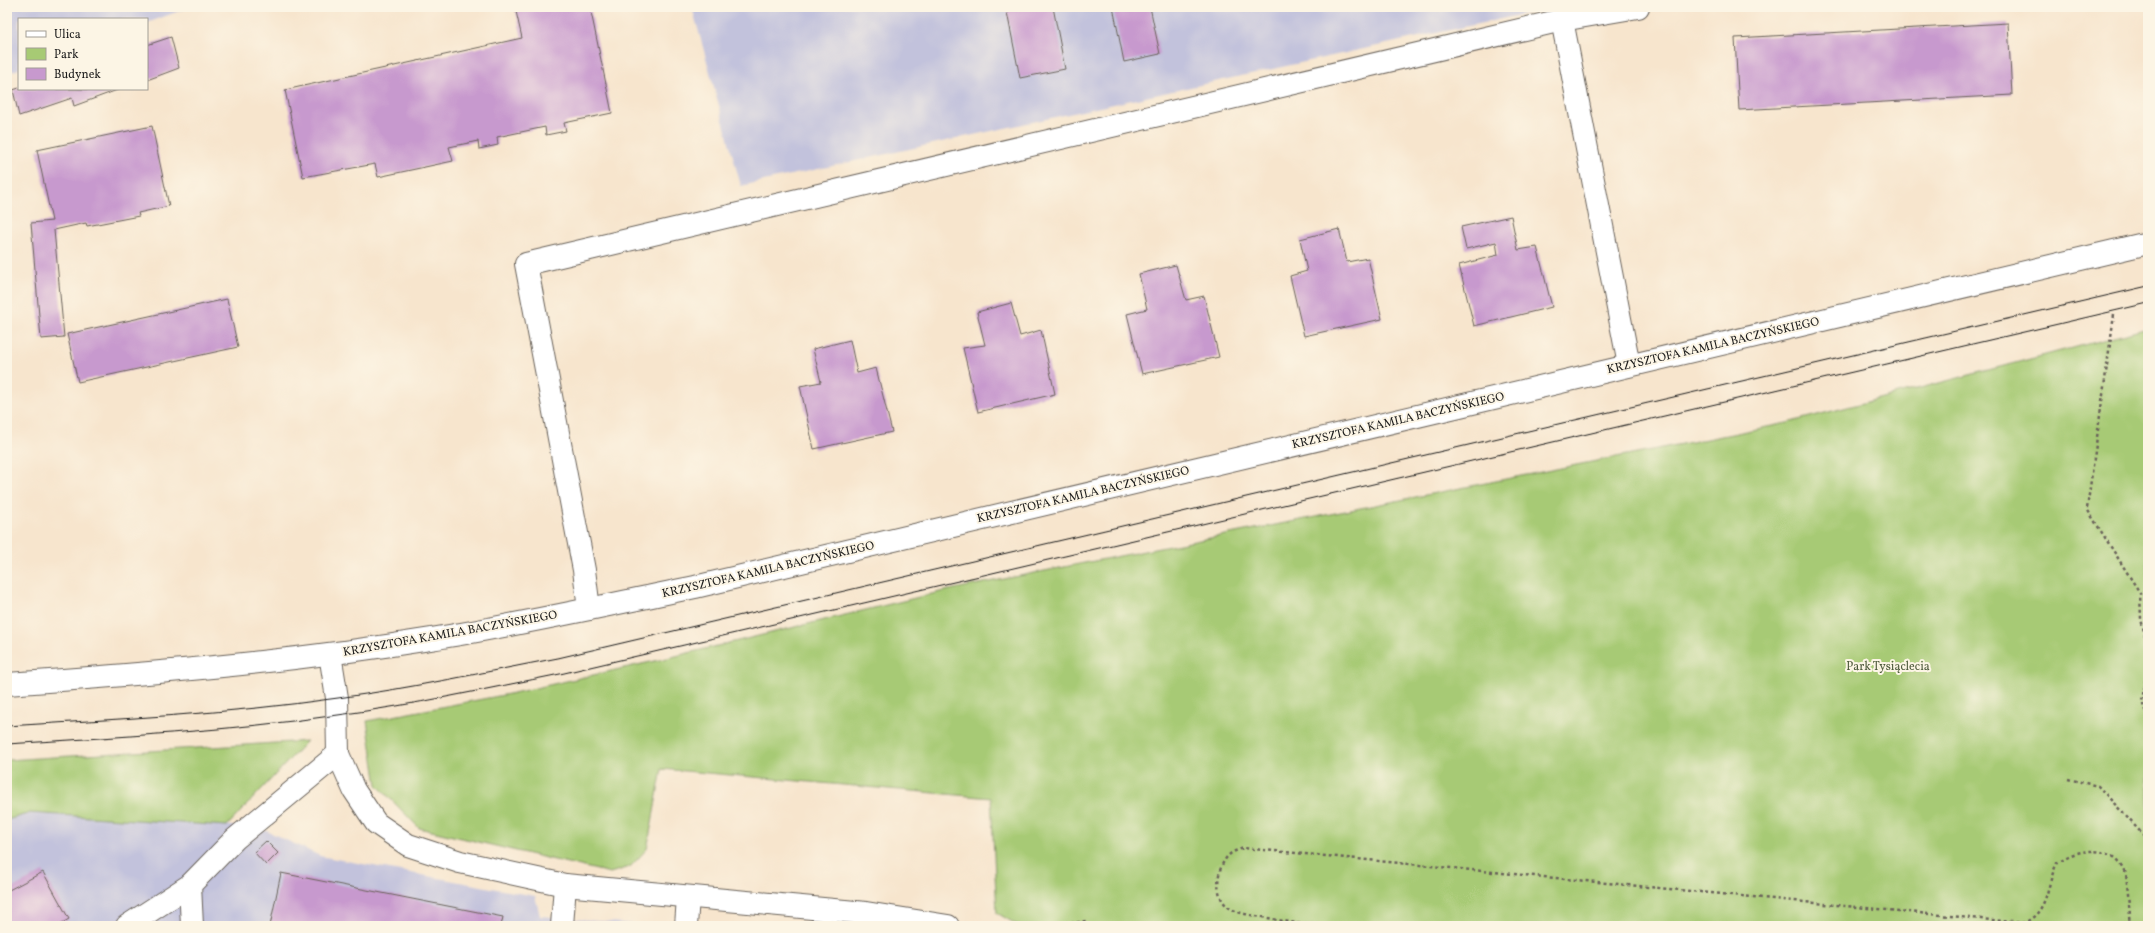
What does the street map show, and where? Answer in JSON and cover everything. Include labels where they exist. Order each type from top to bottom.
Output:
[{"type":"street","points":[[589,608],[583,563],[526,264],[1562,20],[1638,7]]},
{"type":"street","points":[[1562,20],[1629,365]]},
{"type":"street","name":"KRZYSZTOFA KAMILA BACZYŃSKIEGO","points":[[7,684],[195,670],[330,654],[452,636],[695,587],[2148,243]]},
{"type":"street","points":[[330,654],[337,698],[338,754],[354,790],[376,823],[408,845],[460,862],[565,885],[866,913],[948,926]]},
{"type":"street","points":[[127,926],[190,885],[235,839],[338,754]]},
{"type":"street","points":[[190,885],[192,926]]},
{"type":"street","points":[[562,926],[565,885]]},
{"type":"street","points":[[686,926],[688,897]]},
{"type":"path","points":[[2114,315],[2087,509],[2140,593],[2141,619],[2148,648]]},
{"type":"path","points":[[2148,662],[2142,701],[2148,721]]},
{"type":"path","points":[[2068,779],[2098,786],[2148,840]]},
{"type":"path","points":[[1312,926],[1234,911],[1225,904],[1220,895],[1218,883],[1222,864],[1230,854],[1244,848],[1498,874],[2023,922],[2034,919],[2040,912],[2057,863],[2073,854],[2093,851],[2116,857],[2123,865],[2126,873],[2131,926]]},
{"type":"path","points":[[1053,926],[1065,922],[1086,921]]},
{"type":"shaded area","points":[[7,7],[190,7],[148,23],[148,18],[18,18],[18,69],[7,73]]},
{"type":"shaded area","points":[[692,7],[1555,7],[741,186]]},
{"type":"shaded area","points":[[30,813],[224,825],[267,831],[320,856],[535,896],[540,916],[658,926],[7,926],[7,820]]},
{"type":"green space","name":"Park Tysiąclecia","points":[[2148,328],[2148,926],[1019,926],[997,913],[991,798],[662,769],[647,849],[630,867],[610,873],[419,828],[377,785],[367,721],[509,694],[655,661],[944,591],[1787,423]]},
{"type":"green space","points":[[307,741],[227,826],[30,813],[7,820],[7,760]]},
{"type":"building","points":[[515,7],[590,7],[612,113],[564,123],[566,131],[546,135],[545,127],[497,137],[498,145],[479,149],[478,141],[449,147],[453,161],[378,177],[375,164],[303,177],[285,90],[522,38]]},
{"type":"building","points":[[1006,7],[1053,7],[1065,69],[1020,78]]},
{"type":"building","points":[[1113,7],[1150,7],[1160,54],[1124,62]]},
{"type":"building","points":[[2008,23],[2012,95],[1739,110],[1735,38]]},
{"type":"building","points":[[171,37],[179,68],[148,80],[148,45]]},
{"type":"building","points":[[18,88],[18,90],[117,90],[74,106],[72,98],[19,116],[13,90]]},
{"type":"building","points":[[152,126],[169,206],[138,213],[139,216],[87,226],[86,223],[54,230],[64,337],[41,339],[31,223],[52,221],[37,150]]},
{"type":"building","points":[[1511,216],[1518,250],[1537,247],[1552,307],[1474,326],[1459,265],[1498,255],[1496,242],[1466,249],[1461,227]]},
{"type":"building","points":[[1339,229],[1347,262],[1368,258],[1382,319],[1304,336],[1290,276],[1307,271],[1300,239]]},
{"type":"building","points":[[1176,265],[1186,300],[1204,296],[1219,357],[1142,374],[1127,314],[1147,309],[1139,274]]},
{"type":"building","points":[[227,299],[238,347],[78,382],[67,334]]},
{"type":"building","points":[[1011,303],[1020,336],[1041,330],[1055,394],[978,412],[963,348],[985,345],[977,312]]},
{"type":"building","points":[[850,340],[857,373],[876,368],[892,432],[814,449],[800,386],[821,382],[813,349]]},
{"type":"building","points":[[266,841],[278,853],[266,865],[254,852]]},
{"type":"building","points":[[43,872],[69,919],[57,926],[7,926],[7,891]]},
{"type":"building","points":[[281,873],[503,917],[501,926],[270,926]]},
{"type":"tram line","points":[[7,726],[172,715],[297,704],[393,690],[558,658],[2148,286]]},
{"type":"tram line","points":[[7,744],[172,733],[297,721],[422,702],[560,674],[2148,303]]}]
